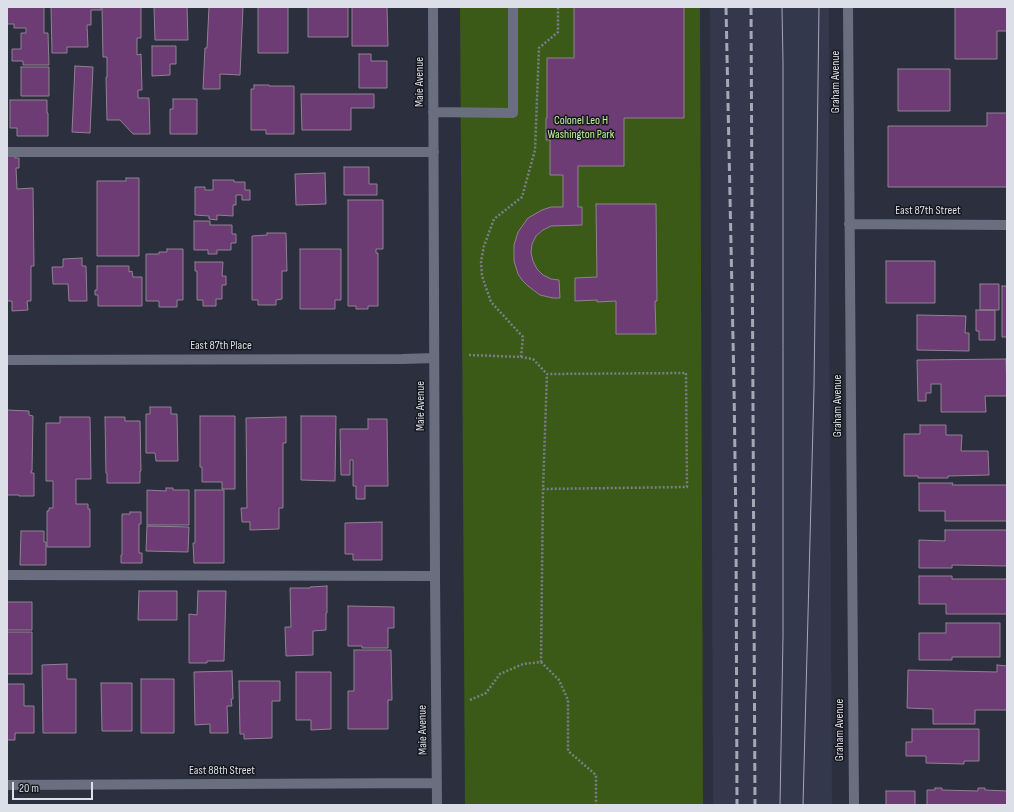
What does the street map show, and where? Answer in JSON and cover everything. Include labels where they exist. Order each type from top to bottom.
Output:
[{"type":"street","name":"Maie Avenue","points":[[433,7],[437,805]]},
{"type":"street","points":[[433,112],[513,113],[513,7]]},
{"type":"street","name":"Graham Avenue","points":[[848,7],[854,805]]},
{"type":"street","points":[[7,152],[434,152]]},
{"type":"street","name":"East 87th Street","points":[[849,224],[1007,225]]},
{"type":"street","name":"East 87th Place","points":[[7,360],[434,358]]},
{"type":"street","points":[[7,575],[435,576]]},
{"type":"street","name":"East 88th Street","points":[[7,785],[437,783]]},
{"type":"path","points":[[521,357],[523,337],[491,302],[482,276],[481,261],[484,246],[494,219],[522,197],[535,150],[539,48],[558,32],[558,7]]},
{"type":"path","points":[[469,355],[521,357],[533,359],[547,374],[541,662],[559,680],[568,700],[568,751],[596,775],[596,805]]},
{"type":"path","points":[[544,489],[687,487],[686,373],[547,374]]},
{"type":"path","points":[[470,700],[486,693],[500,674],[523,664],[541,662]]},
{"type":"shaded area","points":[[710,7],[829,7],[832,805],[713,805]]},
{"type":"green space","name":"Colonel Leo H Washington Park","points":[[460,7],[700,7],[703,805],[465,805]]},
{"type":"building","points":[[7,7],[44,7],[44,33],[48,33],[49,65],[23,65],[23,61],[12,61],[12,49],[21,49],[21,33],[26,33],[26,28],[14,28],[14,24],[7,24]]},
{"type":"building","points":[[51,7],[101,7],[101,10],[91,10],[91,25],[87,25],[88,47],[67,47],[67,53],[52,53]]},
{"type":"building","points":[[102,7],[141,7],[141,38],[137,38],[137,55],[141,54],[142,90],[138,90],[138,98],[149,98],[150,134],[133,134],[120,120],[107,120],[107,57],[103,57]]},
{"type":"building","points":[[154,7],[187,7],[188,40],[155,40]]},
{"type":"building","points":[[209,7],[243,7],[240,75],[220,74],[220,89],[203,89]]},
{"type":"building","points":[[258,7],[288,7],[288,53],[258,53]]},
{"type":"building","points":[[308,7],[348,7],[348,37],[308,37]]},
{"type":"building","points":[[352,7],[387,7],[388,46],[352,46]]},
{"type":"building","points":[[574,7],[684,7],[684,118],[624,118],[624,166],[578,166],[578,207],[582,207],[582,225],[551,226],[536,236],[532,244],[531,253],[537,269],[543,275],[551,279],[559,280],[560,298],[553,298],[540,295],[522,280],[518,274],[514,261],[514,245],[518,232],[528,218],[551,207],[563,207],[563,175],[550,175],[550,140],[546,140],[547,58],[574,58]]},
{"type":"building","points":[[955,7],[1007,7],[1007,31],[997,31],[997,59],[955,59]]},
{"type":"building","points":[[152,46],[176,46],[176,64],[170,64],[170,75],[152,76]]},
{"type":"building","points":[[359,54],[371,54],[371,61],[387,61],[387,88],[359,88]]},
{"type":"building","points":[[75,66],[93,67],[90,133],[72,132]]},
{"type":"building","points":[[21,67],[49,67],[49,96],[21,96]]},
{"type":"building","points":[[898,69],[950,69],[950,111],[898,111]]},
{"type":"building","points":[[254,85],[294,86],[294,134],[266,134],[266,130],[251,130],[251,89],[254,89]]},
{"type":"building","points":[[301,94],[374,94],[374,108],[351,108],[351,130],[302,130]]},
{"type":"building","points":[[173,99],[197,99],[197,134],[170,134],[170,109],[173,109]]},
{"type":"building","points":[[10,100],[47,100],[48,136],[17,136],[17,128],[10,128]]},
{"type":"building","points":[[987,113],[1007,113],[1007,187],[888,187],[888,126],[987,126]]},
{"type":"building","points":[[15,154],[15,158],[19,158],[19,168],[16,168],[17,189],[33,188],[34,266],[31,266],[31,301],[27,301],[28,310],[12,311],[12,301],[7,301],[7,155]]},
{"type":"building","points":[[344,167],[369,167],[369,184],[377,184],[377,195],[344,195]]},
{"type":"building","points":[[325,173],[326,204],[296,205],[295,174]]},
{"type":"building","points":[[126,178],[139,178],[139,256],[97,256],[97,181],[126,181]]},
{"type":"building","points":[[213,180],[234,180],[234,182],[245,182],[245,190],[250,190],[250,200],[242,200],[242,195],[236,195],[236,205],[233,205],[233,216],[217,215],[217,220],[209,219],[209,216],[195,215],[195,187],[205,187],[205,190],[213,190]]},
{"type":"building","points":[[348,200],[383,200],[383,249],[376,249],[376,253],[378,253],[378,306],[368,306],[368,309],[356,309],[356,306],[348,306]]},
{"type":"building","points":[[596,204],[656,204],[656,334],[616,334],[616,301],[575,301],[575,278],[597,277]]},
{"type":"building","points":[[194,221],[210,221],[210,225],[232,225],[232,234],[236,234],[236,243],[231,243],[231,250],[217,250],[217,254],[208,254],[208,250],[194,250]]},
{"type":"building","points":[[267,233],[286,233],[287,271],[282,271],[282,299],[276,300],[276,305],[258,305],[258,300],[252,300],[252,236],[267,235]]},
{"type":"building","points":[[167,249],[183,249],[183,300],[177,300],[177,307],[159,307],[159,301],[146,301],[146,254],[159,254],[159,252],[167,252]]},
{"type":"building","points":[[300,249],[341,249],[341,300],[335,300],[335,309],[300,309]]},
{"type":"building","points":[[82,258],[82,266],[86,266],[87,301],[69,301],[68,284],[53,284],[52,267],[63,267],[63,259]]},
{"type":"building","points":[[886,261],[935,261],[935,303],[886,303]]},
{"type":"building","points":[[195,262],[223,262],[222,276],[226,276],[226,285],[222,285],[222,299],[216,299],[216,306],[203,306],[203,300],[197,300],[197,271],[195,271]]},
{"type":"building","points":[[97,266],[129,266],[129,272],[132,271],[133,277],[142,277],[142,306],[98,306],[98,295],[95,295],[95,290],[97,290]]},
{"type":"building","points":[[980,284],[999,284],[999,310],[980,310]]},
{"type":"building","points":[[1002,286],[1007,286],[1007,337],[1002,337]]},
{"type":"building","points":[[976,310],[995,310],[995,340],[979,340],[979,331],[976,331]]},
{"type":"building","points":[[917,315],[966,316],[965,333],[969,333],[969,351],[917,350]]},
{"type":"building","points":[[1006,359],[1007,396],[985,396],[986,412],[941,412],[941,384],[931,384],[931,393],[926,393],[926,401],[918,401],[917,360]]},
{"type":"building","points":[[150,407],[171,407],[171,414],[177,414],[178,461],[156,461],[155,453],[146,453],[146,414],[150,414]]},
{"type":"building","points":[[7,410],[29,411],[29,415],[33,416],[31,473],[34,473],[34,496],[7,495]]},
{"type":"building","points":[[200,416],[235,416],[235,489],[222,489],[222,482],[202,482],[202,467],[200,467]]},
{"type":"building","points":[[301,416],[336,416],[335,481],[301,480]]},
{"type":"building","points":[[60,417],[90,417],[91,479],[76,479],[76,504],[88,504],[88,509],[90,509],[90,547],[47,547],[47,511],[49,511],[49,508],[53,508],[53,481],[46,481],[46,423],[60,423]]},
{"type":"building","points":[[105,417],[125,417],[125,421],[140,421],[140,483],[107,483]]},
{"type":"building","points":[[286,417],[286,443],[283,443],[283,508],[279,508],[279,529],[250,530],[250,522],[242,522],[241,508],[247,508],[246,418]]},
{"type":"building","points":[[368,419],[387,419],[388,486],[365,486],[365,499],[356,499],[356,486],[353,486],[353,460],[350,460],[350,475],[341,475],[340,429],[368,429]]},
{"type":"building","points":[[920,425],[946,425],[946,435],[962,435],[961,451],[988,451],[989,475],[948,476],[948,478],[918,478],[918,476],[904,476],[904,434],[920,434]]},
{"type":"building","points":[[919,483],[953,483],[952,485],[1007,485],[1007,521],[945,521],[945,511],[919,511]]},
{"type":"building","points":[[166,488],[173,488],[173,490],[189,490],[189,525],[147,525],[147,490],[166,491]]},
{"type":"building","points":[[195,490],[224,490],[224,563],[194,563],[193,543],[195,543]]},
{"type":"building","points":[[130,512],[141,512],[141,524],[139,524],[139,553],[142,553],[142,563],[121,563],[122,514],[130,514]]},
{"type":"building","points":[[382,522],[382,560],[353,560],[353,554],[345,554],[345,523]]},
{"type":"building","points":[[147,526],[189,527],[188,552],[146,551]]},
{"type":"building","points":[[945,530],[1007,530],[1007,566],[952,565],[952,568],[919,568],[919,540],[945,541]]},
{"type":"building","points":[[21,531],[44,531],[44,542],[46,542],[46,565],[20,565]]},
{"type":"building","points":[[919,576],[952,576],[952,579],[1007,579],[1007,614],[946,614],[946,604],[919,604]]},
{"type":"building","points":[[327,586],[326,630],[313,631],[313,655],[286,656],[285,627],[291,627],[290,588]]},
{"type":"building","points":[[139,591],[177,591],[177,620],[138,620]]},
{"type":"building","points":[[198,591],[226,591],[224,661],[189,663],[189,614],[197,615]]},
{"type":"building","points":[[7,602],[32,602],[32,630],[7,630]]},
{"type":"building","points":[[348,606],[394,607],[394,628],[388,628],[388,648],[362,648],[362,646],[348,646]]},
{"type":"building","points":[[946,623],[1000,623],[1000,657],[952,657],[952,660],[919,660],[919,633],[946,633]]},
{"type":"building","points":[[7,632],[32,632],[32,674],[7,674]]},
{"type":"building","points":[[354,650],[391,650],[392,700],[388,700],[388,729],[348,729],[348,691],[354,691]]},
{"type":"building","points":[[67,664],[67,679],[76,679],[76,733],[43,733],[42,665]]},
{"type":"building","points":[[997,665],[1007,666],[1007,710],[975,710],[975,724],[933,724],[933,709],[907,708],[908,670],[997,672]]},
{"type":"building","points":[[232,671],[233,699],[231,699],[232,706],[227,706],[228,733],[210,733],[210,724],[195,725],[194,672]]},
{"type":"building","points":[[296,672],[331,672],[331,729],[311,730],[311,720],[296,720]]},
{"type":"building","points":[[141,679],[174,679],[174,733],[141,733]]},
{"type":"building","points":[[239,681],[280,681],[280,701],[272,701],[272,738],[244,739],[244,734],[240,734]]},
{"type":"building","points":[[101,683],[132,683],[132,731],[102,731]]},
{"type":"building","points":[[7,684],[24,684],[24,706],[34,706],[34,733],[15,733],[15,740],[7,740]]},
{"type":"building","points":[[912,729],[979,729],[979,761],[964,761],[964,764],[926,763],[926,756],[906,756],[906,742],[912,742]]},
{"type":"building","points":[[935,788],[942,788],[942,790],[978,791],[978,788],[985,788],[985,790],[1007,791],[1007,805],[927,805],[927,790],[935,790]]},
{"type":"building","points":[[886,791],[915,791],[915,805],[886,805]]},
{"type":"tram line","points":[[780,805],[783,636],[782,7]]},
{"type":"tram line","points":[[803,805],[814,387],[819,7]]},
{"type":"railway","points":[[726,7],[736,529],[737,805]]},
{"type":"railway","points":[[751,7],[755,805]]}]
